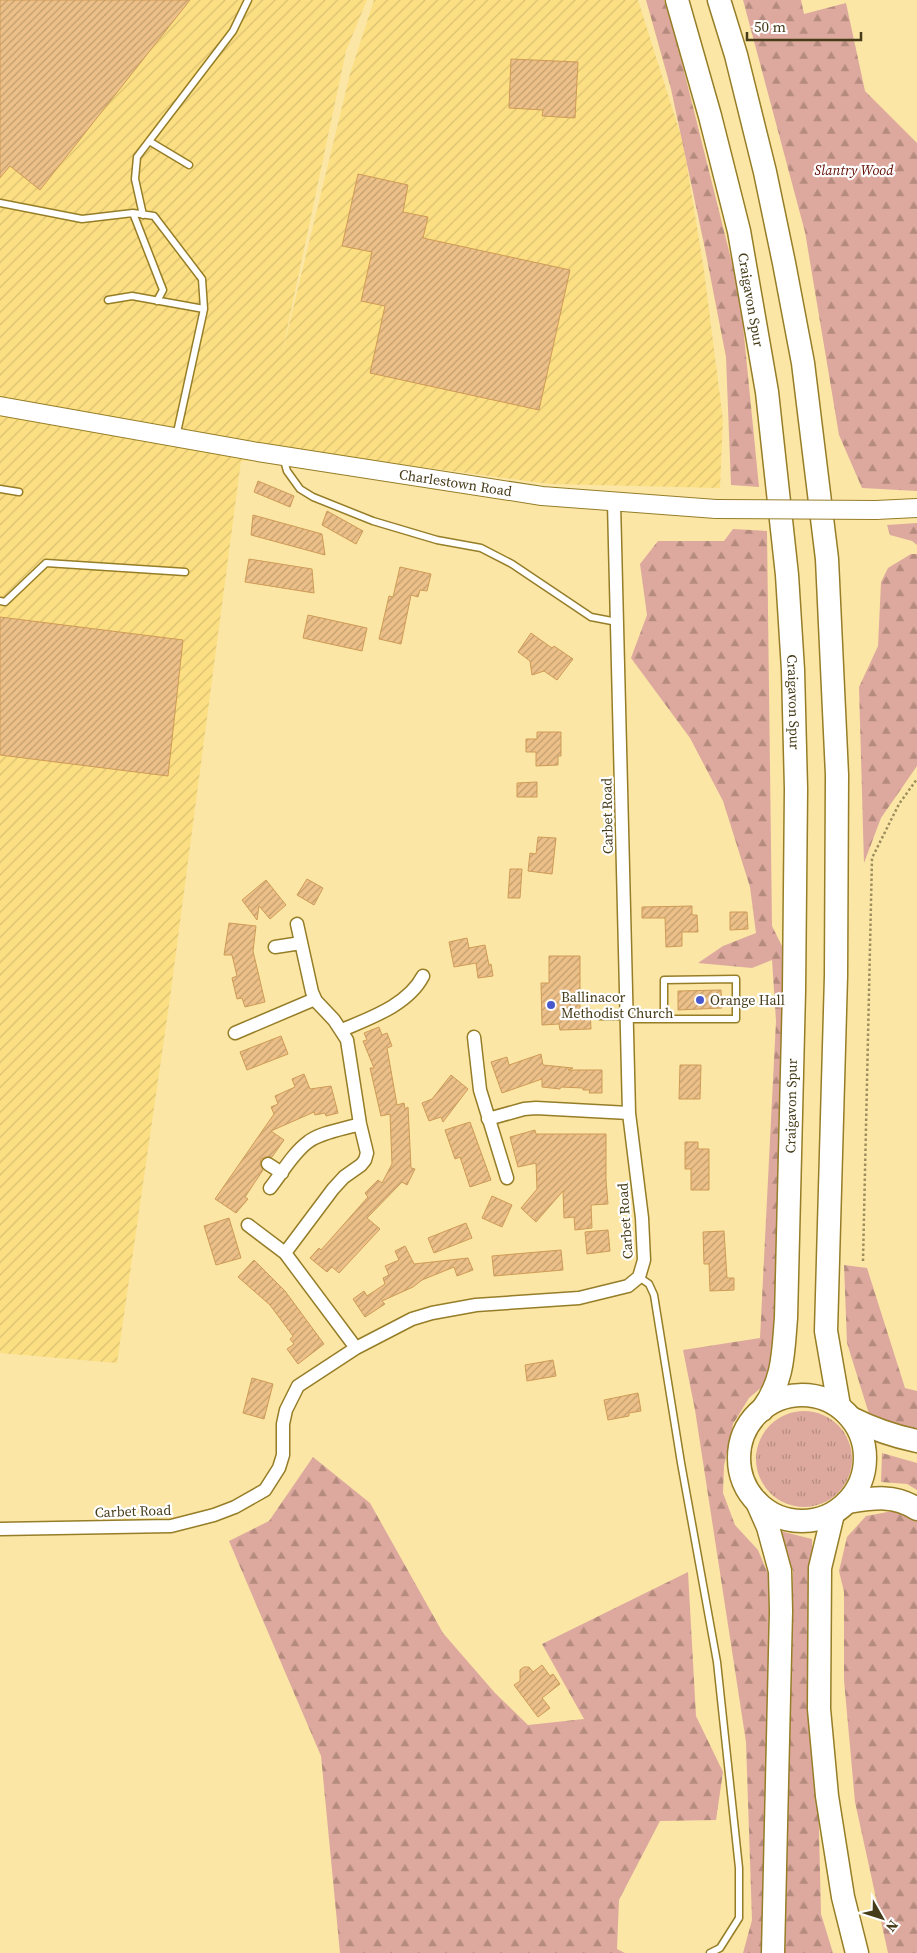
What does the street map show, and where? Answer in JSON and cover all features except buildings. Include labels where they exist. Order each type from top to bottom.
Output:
[{"type":"highway","name":"Craigavon Spur","points":[[677,0],[739,231],[767,392],[788,576],[793,670],[796,837],[786,1318],[782,1361],[778,1380],[774,1392],[762,1410]]},
{"type":"highway","points":[[720,0],[736,55],[765,172],[784,263],[803,363],[827,559],[837,785],[836,976],[826,1331],[845,1412],[860,1433],[865,1454],[862,1479],[840,1508],[826,1535],[820,1568],[820,1709],[827,1796],[843,1897],[857,1953]]},
{"type":"highway","points":[[773,1953],[781,1611],[780,1571],[768,1528],[757,1502],[742,1477],[740,1453],[742,1439],[751,1422],[762,1410],[779,1399],[798,1395],[822,1398],[881,1432],[917,1441]]},
{"type":"highway","points":[[757,1502],[770,1512],[786,1519],[802,1521],[819,1519],[840,1508],[884,1497],[901,1500],[917,1509]]},
{"type":"main road","name":"Charlestown Road","points":[[0,406],[283,456],[542,496],[614,503],[716,509],[876,510],[917,508]]},
{"type":"street","name":"Carbet Road","points":[[0,1529],[170,1526],[214,1515],[251,1499],[265,1490],[279,1468],[283,1455],[283,1424],[286,1410],[298,1386],[356,1348],[412,1319],[432,1313],[476,1306],[579,1298],[628,1286],[639,1277],[644,1260],[642,1218],[630,1113],[614,503]]},
{"type":"street","points":[[285,1253],[333,1189],[344,1177],[365,1160],[367,1153],[360,1124],[348,1040],[342,1030],[315,999],[297,924]]},
{"type":"street","points":[[274,947],[301,943]]},
{"type":"street","points":[[342,1030],[371,1018],[394,1004],[415,989],[422,976]]},
{"type":"street","points":[[235,1033],[315,999]]},
{"type":"street","points":[[474,1038],[480,1090],[507,1178]]},
{"type":"street","points":[[488,1119],[524,1109],[536,1108],[630,1113]]},
{"type":"street","points":[[270,1188],[308,1142],[316,1137],[360,1124]]},
{"type":"street","points":[[268,1164],[282,1173]]},
{"type":"street","points":[[248,1225],[285,1253],[356,1348]]},
{"type":"lane","points":[[144,215],[135,179],[137,157],[233,31],[248,0]]},
{"type":"lane","points":[[149,141],[189,165]]},
{"type":"lane","points":[[0,203],[82,219],[133,213],[154,216],[202,279],[204,310],[176,437]]},
{"type":"lane","points":[[133,213],[164,290],[157,301]]},
{"type":"lane","points":[[108,300],[132,296],[204,310]]},
{"type":"lane","points":[[283,456],[288,471],[300,489],[313,497],[380,523],[437,540],[481,548],[512,564],[592,617],[617,622]]},
{"type":"lane","points":[[0,489],[20,492]]},
{"type":"lane","points":[[0,601],[5,602],[46,564],[185,572]]},
{"type":"lane","points":[[600,1016],[627,1018],[664,1018],[736,1018],[736,979],[664,980],[664,1018]]},
{"type":"lane","points":[[639,1277],[649,1284],[654,1295],[682,1473],[717,1662],[731,1779],[739,1868],[739,1918],[720,1948],[710,1953]]},
{"type":"path","points":[[863,1261],[872,858],[899,804],[917,780]]},
{"type":"shaded area","points":[[0,0],[367,0],[346,51],[281,358],[350,74],[374,0],[638,0],[683,142],[704,270],[723,420],[720,488],[550,484],[265,446],[262,460],[241,461],[170,998],[117,1363],[0,1353]]},
{"type":"green space","points":[[646,0],[664,0],[674,31],[740,295],[759,487],[731,485],[726,357],[671,89]]},
{"type":"green space","name":"Slantry Wood","points":[[743,0],[801,0],[804,14],[846,3],[865,91],[917,143],[917,491],[862,488],[839,435],[805,232]]},
{"type":"green space","points":[[917,523],[917,545],[912,541],[890,535],[887,525]]},
{"type":"green space","points":[[733,529],[767,531],[772,926],[787,956],[778,1270],[769,1381],[749,1398],[733,1424],[724,1466],[723,1493],[735,1525],[758,1550],[769,1576],[768,1817],[765,1953],[743,1953],[752,1920],[746,1742],[695,1410],[683,1350],[760,1338],[776,1021],[772,960],[752,968],[698,963],[723,946],[756,933],[750,887],[723,801],[690,738],[631,658],[647,615],[640,564],[658,541],[724,541]]},
{"type":"green space","points":[[911,554],[917,554],[917,766],[881,818],[864,863],[859,687],[878,646],[881,582],[888,568]]},
{"type":"green space","points":[[844,1265],[867,1268],[905,1388],[917,1391],[917,1431],[869,1414],[847,1343]]},
{"type":"green space","points":[[804,1411],[822,1415],[838,1425],[848,1441],[852,1459],[848,1477],[838,1493],[822,1503],[804,1507],[786,1503],[770,1493],[760,1477],[756,1459],[760,1441],[770,1425],[786,1415]]},
{"type":"green space","points":[[882,1453],[917,1463],[917,1490],[907,1484],[881,1482]]},
{"type":"green space","points":[[313,1457],[370,1503],[443,1633],[495,1693],[528,1725],[584,1719],[542,1644],[688,1572],[696,1716],[723,1772],[716,1820],[660,1821],[619,1900],[617,1949],[625,1953],[340,1953],[321,1756],[229,1541],[269,1521]]},
{"type":"green space","points":[[893,1511],[917,1521],[917,1953],[888,1953],[855,1802],[844,1680],[844,1592],[839,1571],[847,1537],[866,1516]]},
{"type":"green space","points":[[776,1530],[812,1539],[821,1914],[833,1953],[785,1953],[788,1699],[793,1571]]},
{"type":"place","name":"Orange Hall","points":[[700,1000]]},
{"type":"place","name":"Ballinacor Methodist Church","points":[[551,1005]]}]
